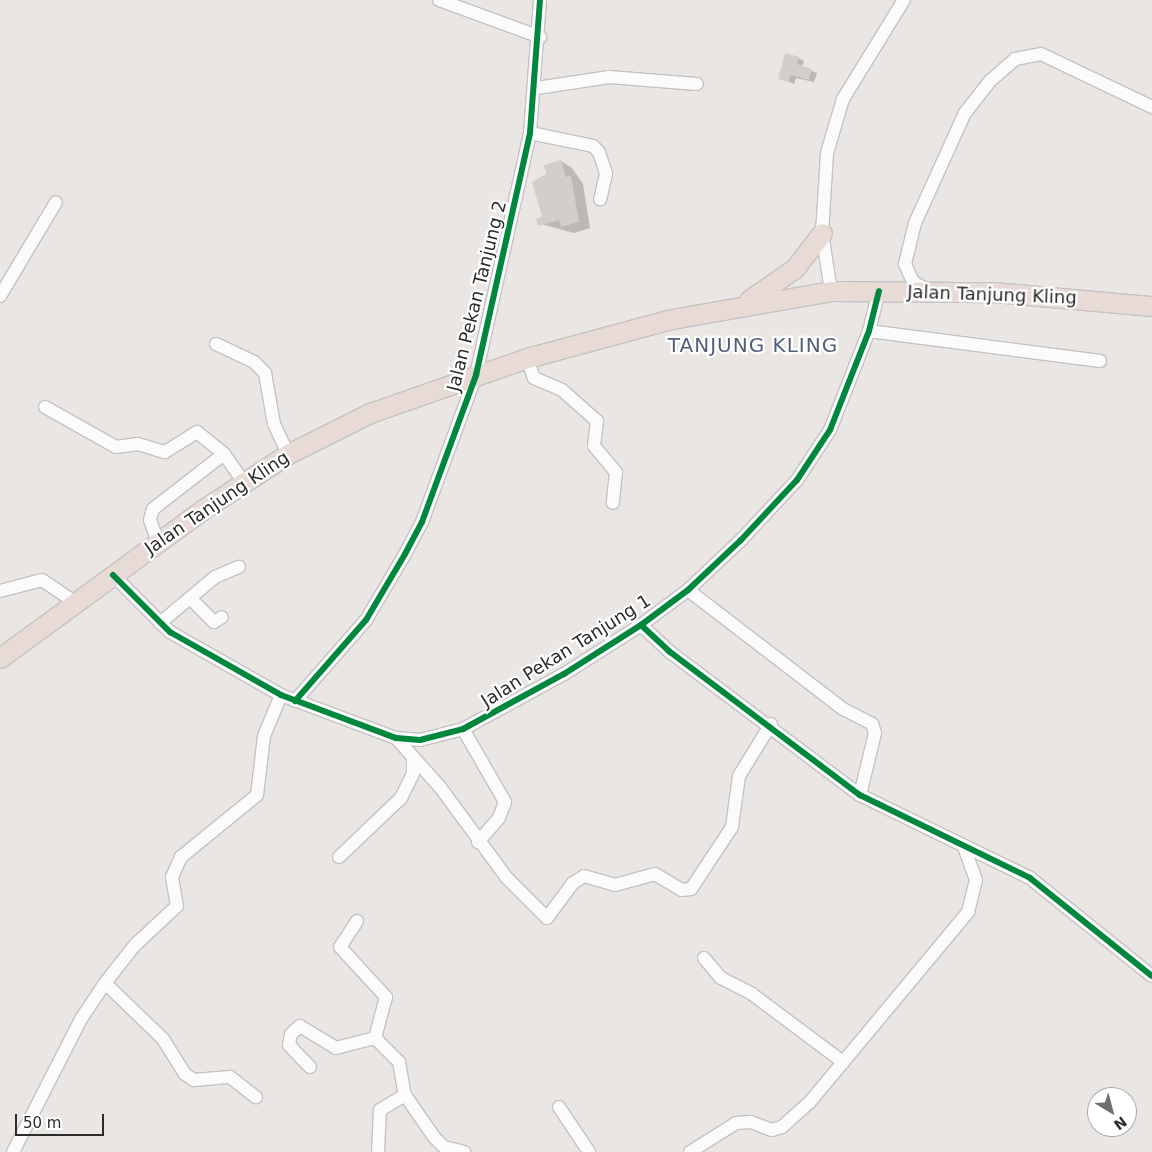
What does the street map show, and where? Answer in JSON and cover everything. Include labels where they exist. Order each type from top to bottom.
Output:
[{"type":"highway","points":[[741,305],[795,268],[822,233]]},
{"type":"highway","name":"Jalan Tanjung Kling","points":[[0,658],[243,481],[288,454],[370,414],[527,358],[741,305],[831,291],[928,290],[1074,297],[1152,306]]},
{"type":"street","points":[[439,0],[540,37]]},
{"type":"street","name":"Jalan Pekan Tanjung 2","points":[[295,701],[366,620],[405,554],[422,522],[476,375],[530,133],[540,37],[540,0]]},
{"type":"street","points":[[831,291],[822,233],[827,153],[841,107],[904,0]]},
{"type":"street","points":[[928,290],[913,282],[905,264],[915,223],[965,113],[990,80],[1015,59],[1041,54],[1152,106]]},
{"type":"street","points":[[536,88],[609,77],[697,84]]},
{"type":"street","points":[[530,133],[593,146],[599,152],[606,174],[600,199]]},
{"type":"street","points":[[1,289],[56,202]]},
{"type":"street","name":"Jalan Pekan Tanjung 1","points":[[113,575],[160,623],[195,649],[281,695],[396,738],[420,740],[463,729],[564,674],[641,624],[688,590],[760,520],[813,458],[841,405],[869,331],[879,291]]},
{"type":"street","points":[[869,331],[1100,361]]},
{"type":"street","points":[[216,344],[254,362],[265,373],[274,424],[288,454]]},
{"type":"street","points":[[527,358],[534,378],[562,390],[597,421],[594,446],[616,472],[613,504]]},
{"type":"street","points":[[45,407],[116,447],[138,444],[165,452],[197,432],[224,454],[243,481]]},
{"type":"street","points":[[158,542],[150,520],[153,509],[224,454]]},
{"type":"street","points":[[160,623],[215,577],[239,567]]},
{"type":"street","points":[[0,591],[42,580],[75,602]]},
{"type":"street","points":[[688,590],[843,709],[872,724],[875,733],[860,795]]},
{"type":"street","points":[[190,598],[214,622],[222,617]]},
{"type":"street","points":[[641,624],[670,652],[771,724],[860,795],[965,850],[999,860],[1030,878],[1152,976]]},
{"type":"street","points":[[13,1152],[26,1135],[81,1019],[105,983],[135,945],[177,906],[172,877],[181,857],[257,796],[264,736],[281,695]]},
{"type":"street","points":[[396,738],[413,757],[478,842],[547,918],[573,883],[584,876],[615,885],[655,874],[682,890],[691,889],[732,827],[739,776],[771,724]]},
{"type":"street","points":[[463,729],[505,802],[478,842]]},
{"type":"street","points":[[339,857],[401,798],[413,773],[413,757]]},
{"type":"street","points":[[690,1152],[736,1122],[751,1122],[772,1130],[782,1127],[809,1103],[968,912],[976,880],[965,850]]},
{"type":"street","points":[[357,921],[340,947],[386,997],[375,1038]]},
{"type":"street","points":[[704,958],[721,978],[752,994],[843,1062]]},
{"type":"street","points":[[105,983],[163,1039],[185,1074],[194,1080],[230,1077],[256,1096]]},
{"type":"street","points":[[310,1067],[289,1045],[291,1034],[300,1026],[336,1048],[375,1038]]},
{"type":"street","points":[[375,1038],[401,1066],[405,1095],[434,1137],[444,1147],[464,1152]]},
{"type":"street","points":[[378,1152],[380,1110],[405,1095]]},
{"type":"street","points":[[559,1107],[589,1152]]},
{"type":"building","points":[[785,53],[799,57],[797,64],[812,69],[809,80],[790,75],[789,82],[778,79]]},
{"type":"building","points":[[561,160],[566,177],[571,176],[579,222],[561,227],[559,220],[538,226],[536,219],[542,216],[532,182],[546,174],[544,165]]},
{"type":"cycle path","points":[[295,701],[366,620],[405,554],[422,522],[476,375],[530,133],[540,0]]},
{"type":"cycle path","points":[[113,575],[170,632],[281,695],[396,738],[420,740],[463,729],[564,674],[641,625],[688,590],[741,540],[797,480],[830,430],[869,331],[879,291]]},
{"type":"cycle path","points":[[641,625],[670,652],[860,795],[1030,878],[1152,976]]},
{"type":"district","name":"TANJUNG KLING","points":[[753,345]]}]
